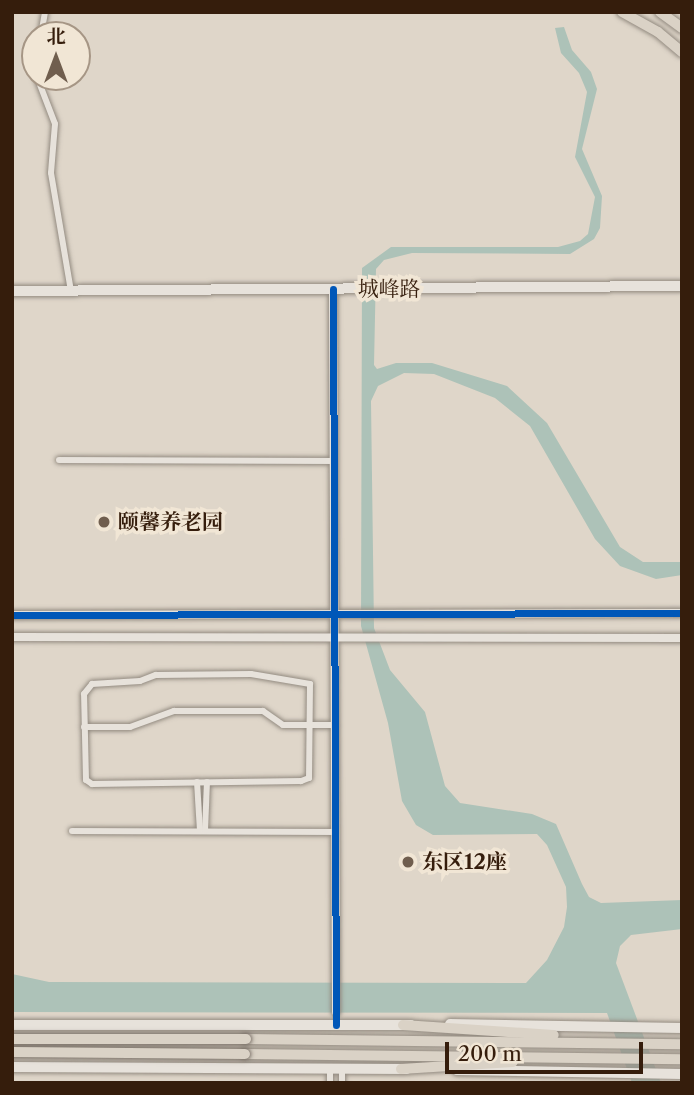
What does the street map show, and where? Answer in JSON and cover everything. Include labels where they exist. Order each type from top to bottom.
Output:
[{"type":"highway","points":[[622,12],[658,32],[682,52]]},
{"type":"highway","points":[[660,12],[682,28]]},
{"type":"highway","points":[[403,1025],[548,1033],[587,1041]]},
{"type":"highway","points":[[12,1039],[605,1041],[682,1044]]},
{"type":"highway","points":[[12,1052],[682,1059]]},
{"type":"highway","points":[[401,1069],[621,1057]]},
{"type":"main road","name":"城峰路","points":[[12,291],[682,286]]},
{"type":"main road","points":[[12,1025],[610,1025],[682,1028]]},
{"type":"main road","points":[[89,1026],[79,1043],[82,1057],[88,1065],[104,1069]]},
{"type":"main road","points":[[12,1067],[682,1074]]},
{"type":"street","points":[[42,91],[55,124],[51,173],[71,290]]},
{"type":"street","points":[[333,289],[336,1025]]},
{"type":"street","points":[[59,460],[333,461]]},
{"type":"street","points":[[16,615],[682,613]]},
{"type":"street","points":[[16,637],[682,638]]},
{"type":"street","points":[[230,674],[307,681],[312,687],[311,724],[311,773],[306,780],[92,784],[84,774],[84,694],[92,684],[140,681],[156,675],[230,674]]},
{"type":"street","points":[[84,727],[130,727],[174,711],[263,710],[283,725],[336,724]]},
{"type":"street","points":[[197,782],[202,831]]},
{"type":"street","points":[[202,831],[207,782]]},
{"type":"street","points":[[72,831],[336,832]]},
{"type":"street","points":[[330,1069],[330,1083]]},
{"type":"street","points":[[342,1069],[342,1083]]},
{"type":"shaded area","points":[[564,27],[572,50],[591,72],[597,89],[582,149],[602,196],[600,228],[594,239],[570,254],[412,253],[384,260],[376,269],[374,365],[377,369],[396,363],[432,363],[507,386],[547,423],[620,547],[643,562],[682,562],[682,575],[656,579],[620,566],[595,539],[530,426],[495,398],[434,374],[404,373],[378,386],[371,401],[374,628],[390,670],[425,712],[445,786],[460,803],[532,814],[556,824],[589,897],[601,903],[682,900],[682,929],[631,935],[620,946],[616,963],[661,1083],[632,1083],[607,1013],[12,1012],[12,974],[49,982],[526,983],[547,960],[564,927],[566,887],[547,845],[537,834],[433,835],[416,825],[402,801],[388,723],[361,626],[362,268],[391,247],[558,247],[580,241],[588,234],[595,197],[575,157],[587,92],[579,73],[561,53],[555,28]]},
{"type":"cycle path","points":[[333,289],[336,1025]]},
{"type":"cycle path","points":[[12,615],[682,613]]},
{"type":"place","name":"颐馨养老园","points":[[104,522]]},
{"type":"place","name":"东区12座","points":[[408,862]]}]
